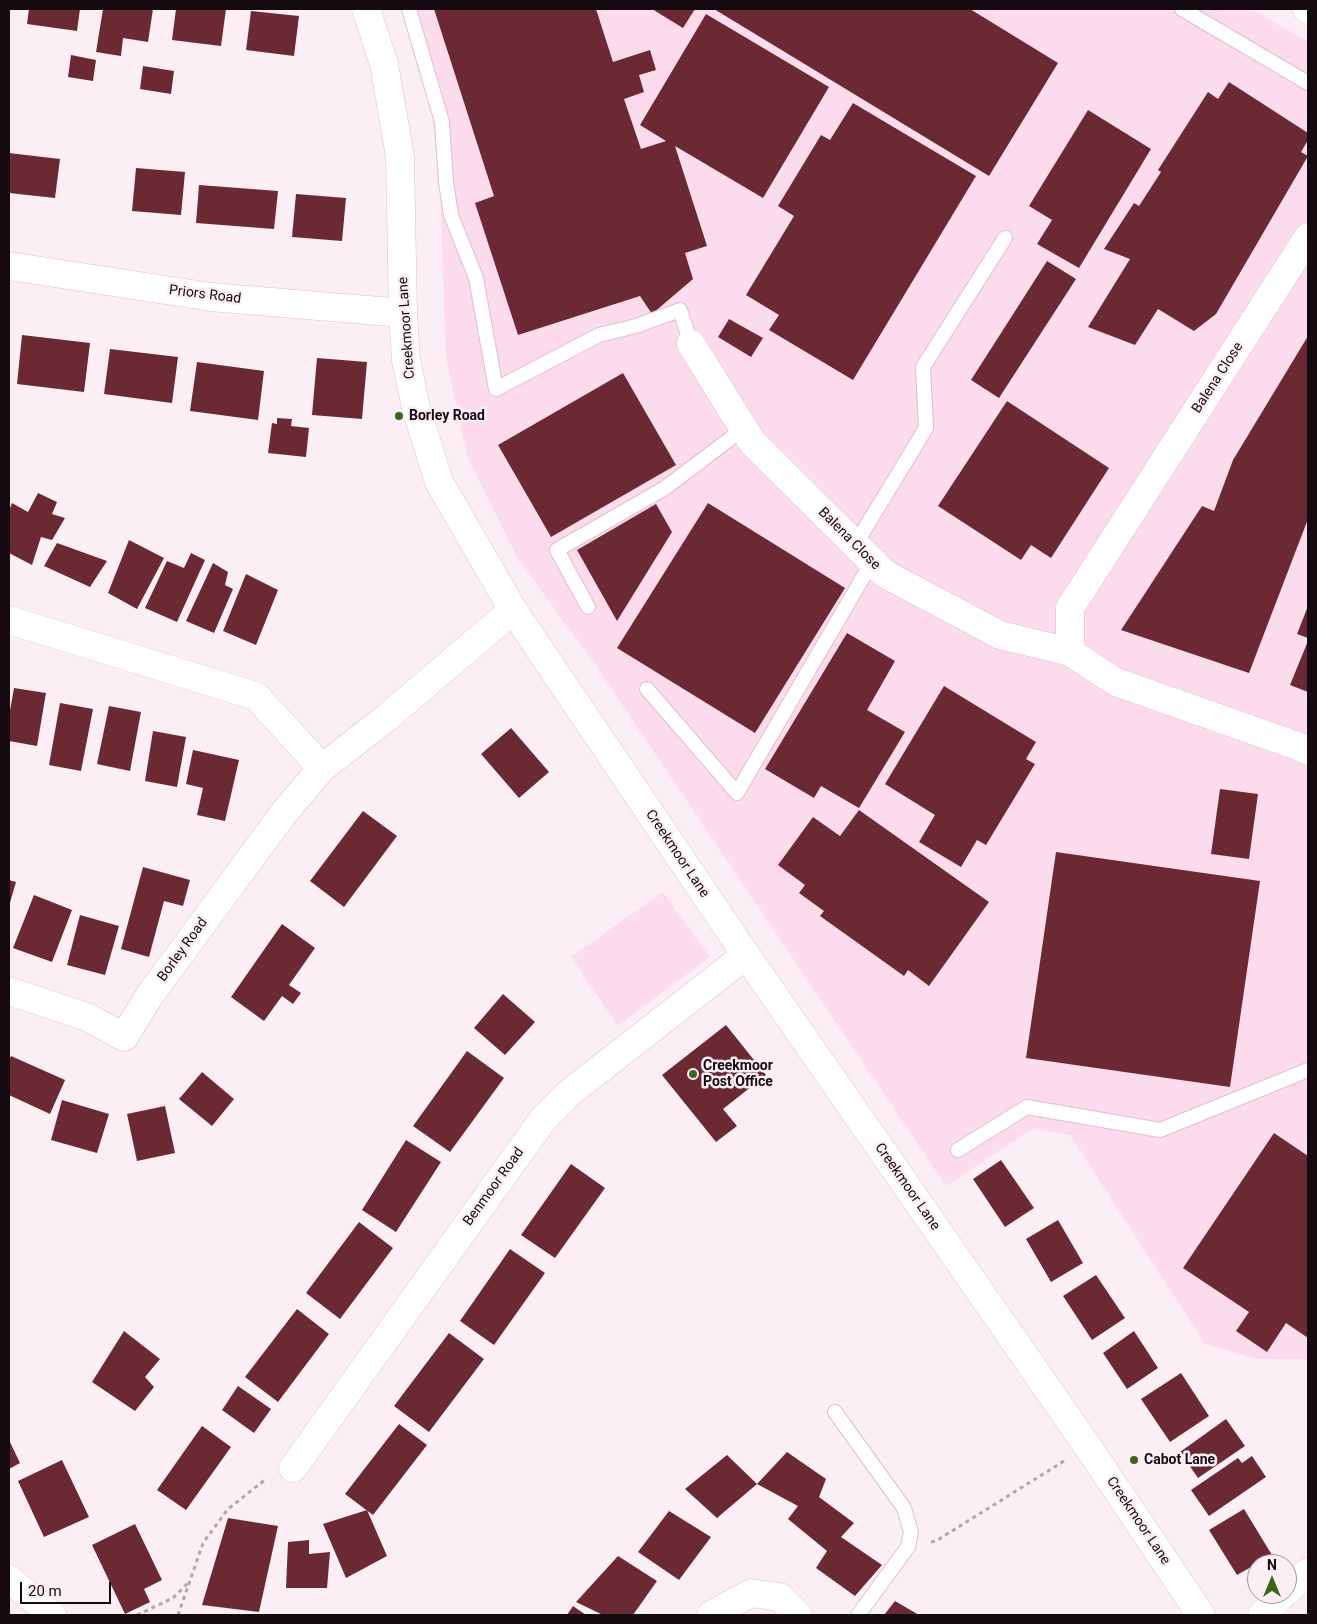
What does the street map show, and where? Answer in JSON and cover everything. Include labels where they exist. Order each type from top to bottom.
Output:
[{"type":"street","name":"Creekmoor Lane","points":[[366,9],[384,64],[400,157],[403,313],[406,360],[416,408],[439,482],[513,610],[746,955],[1088,1447],[1201,1615]]},
{"type":"street","name":"Balena Close","points":[[1070,652],[1070,608],[1308,238]]},
{"type":"street","name":"Priors Road","points":[[9,266],[211,297],[403,313]]},
{"type":"street","name":"Balena Close","points":[[691,344],[752,442],[885,574],[1000,635],[1070,652],[1116,682],[1308,751]]},
{"type":"street","name":"Borley Road","points":[[9,991],[87,1017],[124,1037],[150,995],[283,814],[322,768],[385,719],[513,610]]},
{"type":"street","points":[[9,620],[256,696],[322,768]]},
{"type":"street","name":"Benmoor Road","points":[[293,1468],[544,1118],[568,1094],[746,955]]},
{"type":"street","points":[[1297,1582],[1308,1572]]},
{"type":"street","points":[[9,1579],[52,1615]]},
{"type":"street","points":[[711,1615],[751,1593],[780,1597],[798,1615]]},
{"type":"street","points":[[1287,1615],[1308,1597]]},
{"type":"street","points":[[1262,1615],[1273,1604]]},
{"type":"lane","points":[[410,9],[442,122],[446,182],[451,215],[476,278],[496,389],[599,335],[636,326],[680,310],[691,344]]},
{"type":"lane","points":[[1182,9],[1308,83]]},
{"type":"lane","points":[[647,689],[737,793],[863,554],[926,428],[923,367],[1004,238]]},
{"type":"lane","points":[[588,607],[557,550],[665,488],[743,429]]},
{"type":"lane","points":[[958,1150],[1027,1107],[1160,1130],[1308,1070]]},
{"type":"lane","points":[[835,1412],[904,1508],[910,1532],[908,1548],[858,1615]]},
{"type":"path","points":[[908,1548],[936,1541],[1088,1447]]},
{"type":"path","points":[[178,1615],[203,1543],[228,1509],[267,1478],[293,1468]]},
{"type":"path","points":[[137,1615],[173,1598],[190,1580]]},
{"type":"shaded area","points":[[403,9],[1252,9],[1308,42],[1308,1359],[1258,1359],[1205,1344],[1070,1135],[1034,1128],[946,1186],[594,663],[518,559],[467,456],[446,358],[440,186],[429,88]]},
{"type":"shaded area","points":[[663,892],[710,957],[618,1026],[571,957]]},
{"type":"building","points":[[29,9],[80,9],[77,31],[27,24]]},
{"type":"building","points":[[103,9],[153,9],[148,42],[123,38],[121,56],[96,52]]},
{"type":"building","points":[[176,9],[226,9],[221,46],[172,40]]},
{"type":"building","points":[[434,9],[596,9],[613,62],[650,50],[656,70],[639,75],[644,92],[624,99],[641,149],[666,141],[640,125],[706,14],[829,87],[763,198],[675,146],[707,246],[685,253],[693,279],[652,314],[640,296],[518,335],[475,203],[494,196]]},
{"type":"building","points":[[652,9],[695,9],[683,28]]},
{"type":"building","points":[[714,9],[970,9],[1058,63],[989,176]]},
{"type":"building","points":[[251,11],[299,16],[294,56],[246,50]]},
{"type":"building","points":[[71,55],[96,60],[93,81],[68,77]]},
{"type":"building","points":[[143,66],[174,71],[171,94],[140,89]]},
{"type":"building","points":[[1229,82],[1308,133],[1308,140],[1301,152],[1308,156],[1216,314],[1194,331],[1158,309],[1135,345],[1088,327],[1130,259],[1104,249],[1134,203],[1139,206],[1161,172],[1158,170],[1208,92],[1218,99]]},
{"type":"building","points":[[853,103],[976,176],[853,380],[769,330],[779,315],[746,295],[794,216],[778,206],[821,135],[830,140]]},
{"type":"building","points":[[1088,110],[1151,149],[1079,268],[1037,244],[1052,220],[1029,206]]},
{"type":"building","points":[[9,153],[60,159],[55,198],[9,193]]},
{"type":"building","points":[[136,168],[185,172],[181,215],[132,211]]},
{"type":"building","points":[[199,185],[278,191],[274,229],[196,223]]},
{"type":"building","points":[[296,194],[346,198],[342,241],[292,237]]},
{"type":"building","points":[[1047,261],[1076,279],[999,398],[971,380]]},
{"type":"building","points":[[729,319],[763,338],[751,357],[718,337]]},
{"type":"building","points":[[22,335],[90,343],[84,392],[17,384]]},
{"type":"building","points":[[1308,336],[1308,519],[1249,673],[1121,630],[1202,506],[1214,511],[1233,460]]},
{"type":"building","points":[[110,349],[178,357],[172,403],[104,394]]},
{"type":"building","points":[[317,358],[367,362],[362,419],[312,415]]},
{"type":"building","points":[[197,362],[264,371],[258,420],[190,411]]},
{"type":"building","points":[[623,373],[676,465],[551,537],[498,445]]},
{"type":"building","points":[[1007,401],[1109,468],[1051,558],[1031,545],[1021,560],[938,506]]},
{"type":"building","points":[[277,418],[292,419],[291,426],[309,428],[306,457],[268,453],[272,423],[277,424]]},
{"type":"building","points":[[38,493],[57,502],[52,514],[65,518],[52,540],[41,537],[32,565],[9,553],[9,511],[12,503],[28,512]]},
{"type":"building","points":[[708,503],[845,588],[755,733],[617,648]]},
{"type":"building","points":[[656,504],[672,532],[617,621],[577,550]]},
{"type":"building","points":[[129,540],[164,558],[137,609],[108,593]]},
{"type":"building","points":[[57,543],[107,561],[90,587],[44,566]]},
{"type":"building","points":[[191,553],[205,560],[177,622],[145,608],[167,561],[184,568]]},
{"type":"building","points":[[213,563],[228,572],[225,585],[233,589],[214,633],[186,621]]},
{"type":"building","points":[[246,574],[278,590],[256,645],[223,631]]},
{"type":"building","points":[[1308,606],[1308,638],[1297,634]]},
{"type":"building","points":[[847,633],[895,661],[867,710],[905,732],[859,808],[821,786],[814,798],[765,769]]},
{"type":"building","points":[[1308,641],[1308,692],[1290,685]]},
{"type":"building","points":[[944,686],[1036,742],[1026,759],[1035,764],[986,845],[977,840],[961,867],[919,842],[935,815],[885,784]]},
{"type":"building","points":[[14,688],[46,693],[37,746],[9,741],[9,716]]},
{"type":"building","points":[[60,703],[93,709],[81,771],[49,765]]},
{"type":"building","points":[[109,706],[141,712],[130,771],[97,764]]},
{"type":"building","points":[[511,728],[549,772],[519,798],[481,754]]},
{"type":"building","points":[[153,731],[186,737],[177,787],[145,781]]},
{"type":"building","points":[[193,750],[239,760],[225,821],[197,815],[203,788],[186,784]]},
{"type":"building","points":[[1220,789],[1258,794],[1249,859],[1211,854]]},
{"type":"building","points":[[859,810],[989,902],[929,986],[908,970],[904,976],[820,916],[824,911],[799,893],[805,885],[778,865],[813,817],[840,836]]},
{"type":"building","points":[[363,811],[397,836],[344,907],[310,881]]},
{"type":"building","points":[[1056,852],[1260,881],[1230,1087],[1026,1058]]},
{"type":"building","points":[[143,867],[190,880],[183,906],[164,901],[149,957],[121,949]]},
{"type":"building","points":[[9,880],[16,882],[9,906]]},
{"type":"building","points":[[34,895],[72,910],[52,962],[13,948]]},
{"type":"building","points":[[80,915],[119,926],[105,975],[67,965]]},
{"type":"building","points":[[282,924],[315,948],[289,985],[301,993],[293,1004],[282,996],[264,1021],[231,997]]},
{"type":"building","points":[[503,994],[535,1022],[505,1055],[474,1028]]},
{"type":"building","points":[[726,1025],[766,1075],[723,1109],[737,1126],[716,1142],[662,1075]]},
{"type":"building","points":[[467,1051],[504,1078],[450,1152],[413,1126]]},
{"type":"building","points":[[11,1056],[65,1080],[50,1114],[9,1095],[9,1060]]},
{"type":"building","points":[[202,1072],[234,1099],[212,1126],[179,1099]]},
{"type":"building","points":[[62,1100],[109,1114],[97,1153],[51,1140]]},
{"type":"building","points":[[165,1106],[175,1153],[137,1161],[127,1114]]},
{"type":"building","points":[[1274,1133],[1308,1156],[1308,1338],[1286,1323],[1267,1352],[1236,1331],[1249,1312],[1183,1268]]},
{"type":"building","points":[[406,1140],[441,1162],[396,1232],[362,1210]]},
{"type":"building","points":[[1001,1160],[1034,1208],[1005,1227],[973,1179]]},
{"type":"building","points":[[571,1164],[605,1188],[555,1258],[521,1235]]},
{"type":"building","points":[[1058,1220],[1083,1263],[1051,1282],[1026,1239]]},
{"type":"building","points":[[359,1222],[393,1248],[340,1319],[306,1293]]},
{"type":"building","points":[[510,1249],[545,1273],[494,1345],[460,1321]]},
{"type":"building","points":[[1096,1275],[1125,1318],[1092,1340],[1063,1296]]},
{"type":"building","points":[[297,1309],[329,1334],[278,1402],[245,1377]]},
{"type":"building","points":[[124,1331],[160,1359],[145,1377],[154,1387],[135,1411],[92,1382]]},
{"type":"building","points":[[1134,1331],[1158,1368],[1127,1389],[1103,1353]]},
{"type":"building","points":[[449,1333],[484,1359],[429,1432],[394,1406]]},
{"type":"building","points":[[1181,1373],[1209,1416],[1170,1442],[1141,1399]]},
{"type":"building","points":[[238,1386],[271,1409],[254,1433],[222,1410]]},
{"type":"building","points":[[1226,1419],[1245,1446],[1198,1478],[1180,1452]]},
{"type":"building","points":[[399,1424],[427,1445],[373,1515],[345,1494]]},
{"type":"building","points":[[202,1426],[231,1447],[186,1510],[157,1490]]},
{"type":"building","points":[[9,1440],[20,1463],[9,1469]]},
{"type":"building","points":[[787,1452],[826,1479],[819,1497],[854,1523],[841,1537],[882,1565],[855,1596],[816,1568],[827,1551],[788,1519],[798,1506],[757,1484]]},
{"type":"building","points":[[727,1455],[757,1484],[717,1518],[685,1489]]},
{"type":"building","points":[[1252,1456],[1266,1477],[1209,1516],[1191,1490],[1238,1458],[1242,1463]]},
{"type":"building","points":[[62,1460],[89,1517],[44,1537],[18,1481]]},
{"type":"building","points":[[1244,1509],[1271,1554],[1247,1554],[1247,1569],[1237,1575],[1209,1530]]},
{"type":"building","points":[[367,1510],[387,1556],[346,1578],[323,1524]]},
{"type":"building","points":[[669,1511],[711,1537],[679,1580],[638,1552]]},
{"type":"building","points":[[228,1518],[278,1526],[259,1612],[202,1605]]},
{"type":"building","points":[[135,1524],[162,1580],[144,1589],[150,1602],[125,1614],[92,1545]]},
{"type":"building","points":[[309,1540],[309,1554],[330,1552],[327,1588],[286,1588],[288,1542]]},
{"type":"building","points":[[618,1556],[657,1581],[633,1615],[603,1615],[576,1602]]},
{"type":"building","points":[[895,1601],[919,1615],[884,1615]]},
{"type":"building","points":[[573,1606],[586,1615],[567,1615]]},
{"type":"place","name":"Borley Road","points":[[399,416]]},
{"type":"place","name":"Creekmoor Post Office","points":[[693,1074]]},
{"type":"place","name":"Cabot Lane","points":[[1134,1460]]}]
